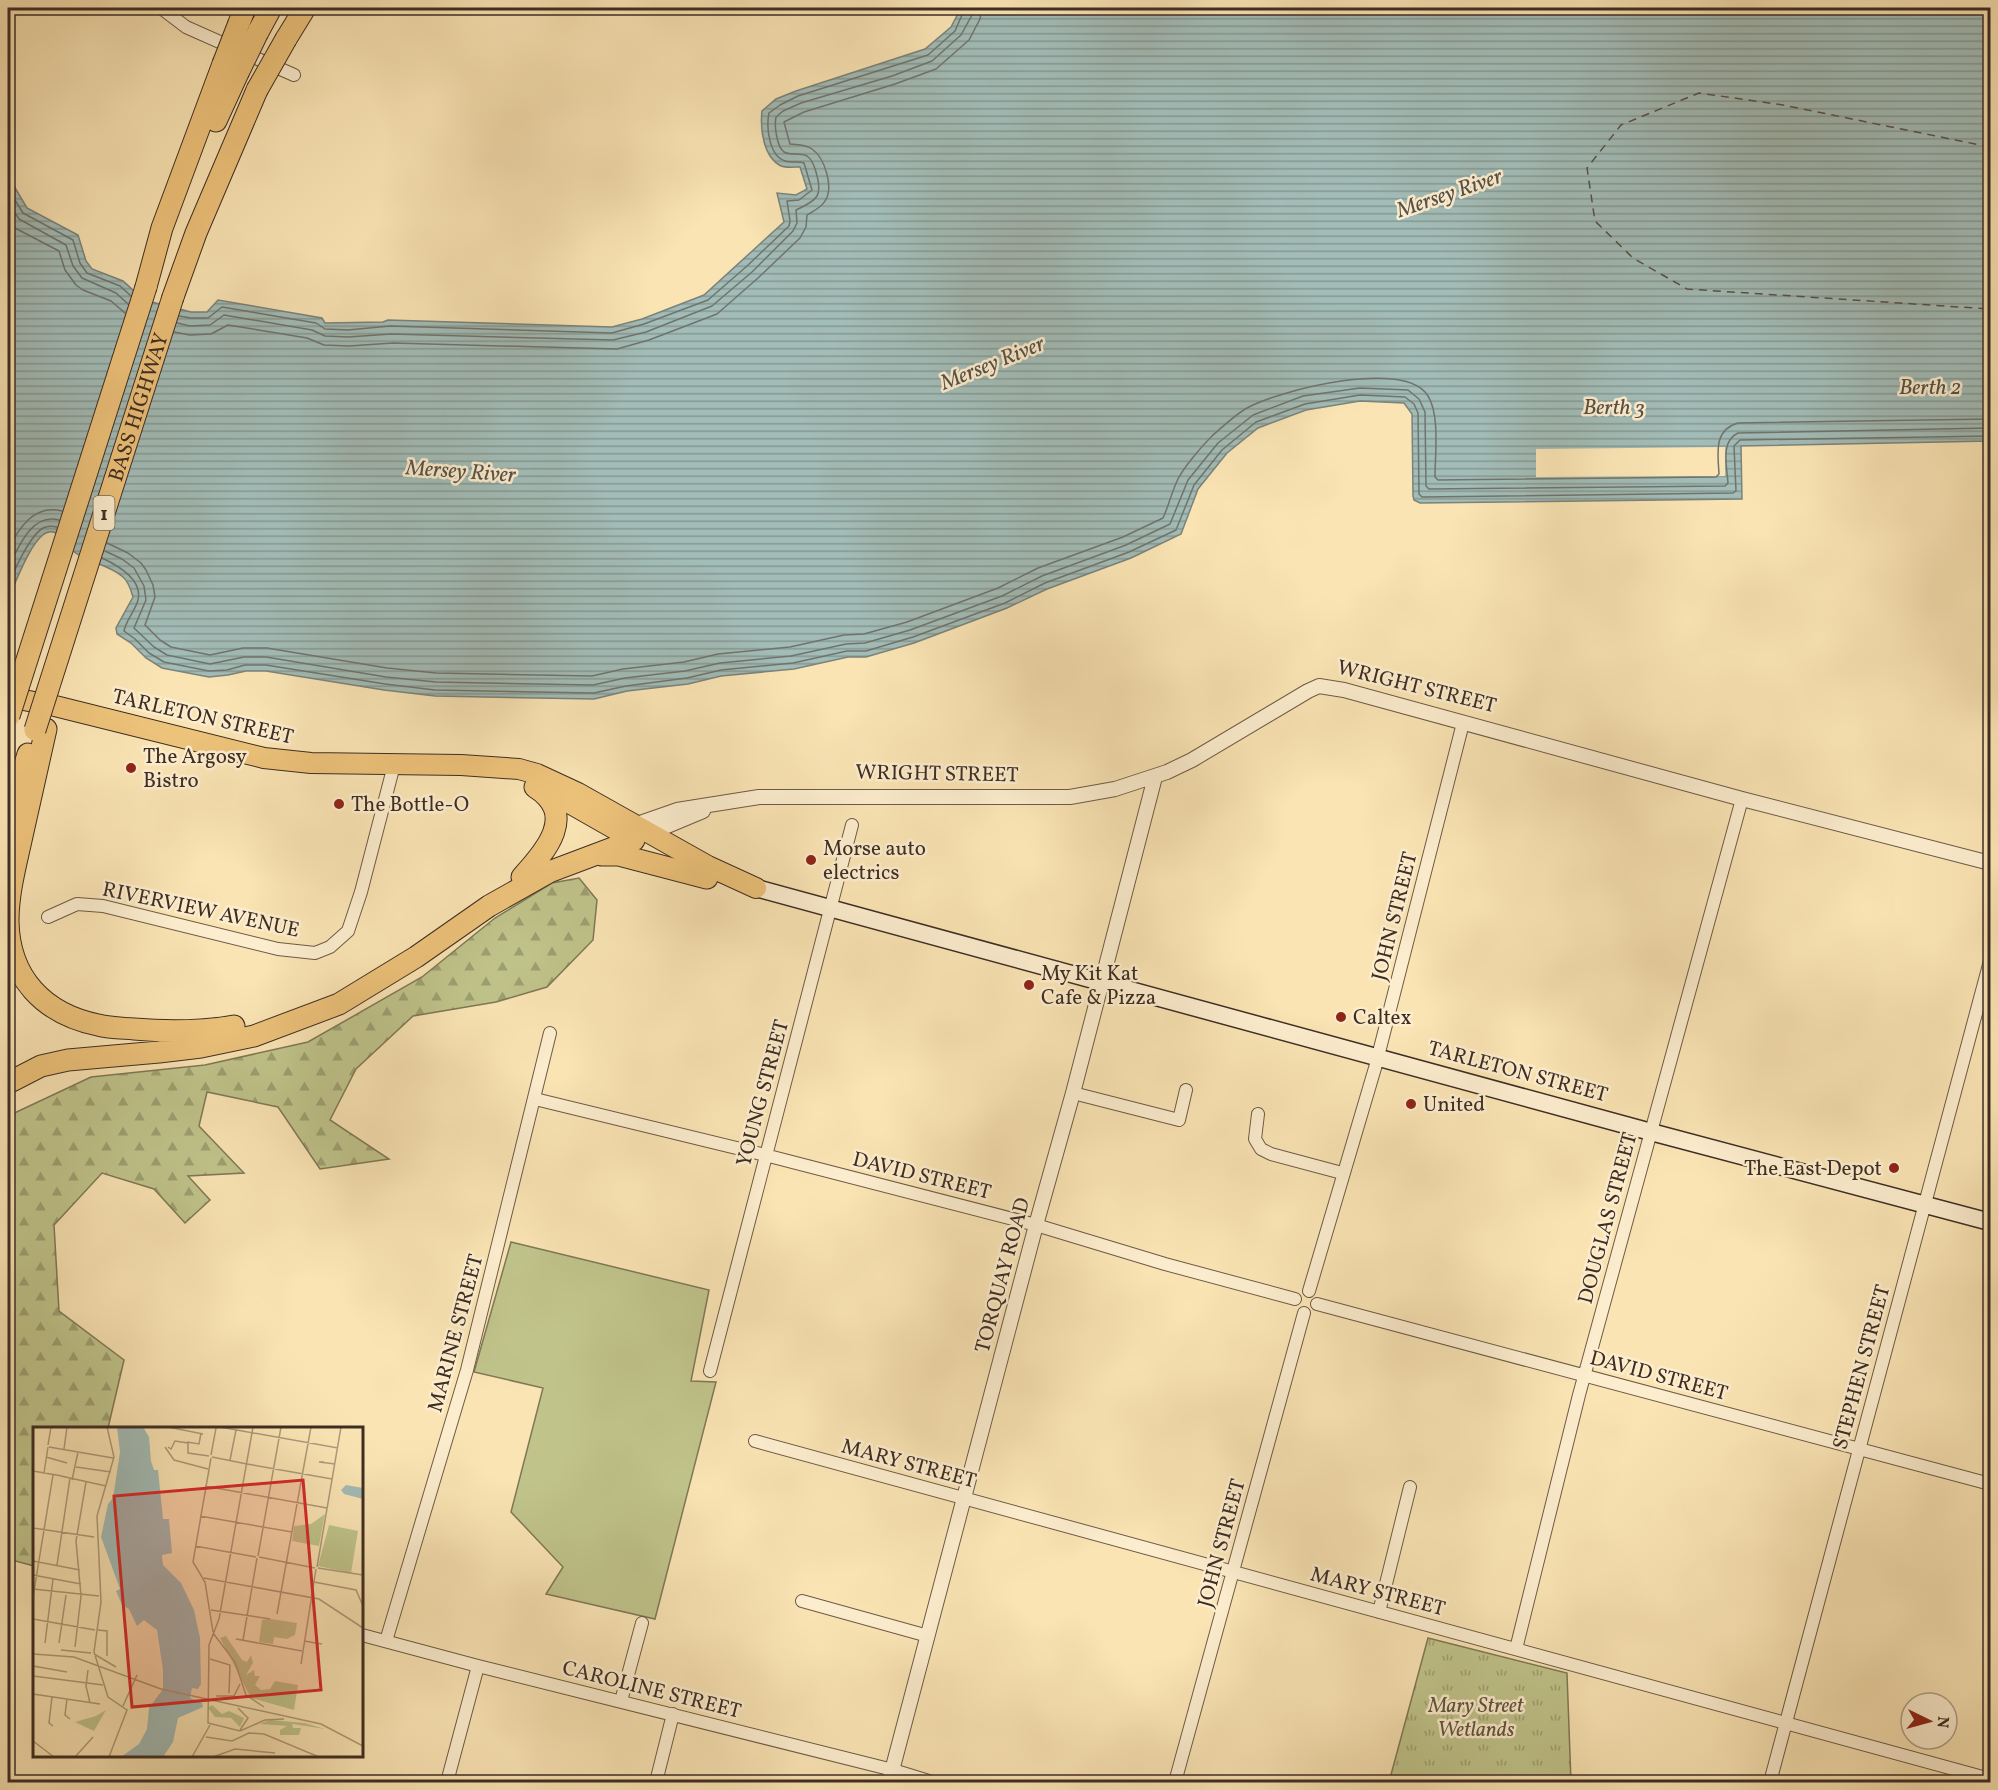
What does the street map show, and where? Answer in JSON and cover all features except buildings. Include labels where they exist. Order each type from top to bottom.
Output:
[{"type":"highway","points":[[230,69],[258,32],[271,8]]},
{"type":"highway","name":"BASS HIGHWAY","points":[[41,730],[68,627],[173,297],[196,233],[257,90],[304,9]]},
{"type":"highway","points":[[230,69],[242,15]]},
{"type":"highway","name":"BASS HIGHWAY","points":[[8,711],[146,287],[162,228],[230,69]]},
{"type":"highway","name":"TARLETON STREET","points":[[8,711],[28,701],[264,758],[311,763],[476,766],[510,768],[537,774],[578,793],[707,878],[756,888]]},
{"type":"highway","points":[[8,820],[41,730]]},
{"type":"highway","points":[[41,730],[10,892],[8,920],[10,942],[16,963],[27,983],[40,998],[58,1012],[100,1026],[168,1032],[208,1030],[254,1023],[295,1012],[353,988],[416,957]]},
{"type":"highway","name":"TARLETON STREET","points":[[476,766],[535,787],[756,888]]},
{"type":"highway","points":[[489,906],[522,877],[548,846],[556,825],[556,813],[550,800],[535,787]]},
{"type":"highway","points":[[8,1083],[41,1066],[68,1060],[201,1047],[254,1036],[339,1004],[416,957],[489,906],[549,872],[597,855],[634,832]]},
{"type":"highway","points":[[522,877],[555,856],[603,839],[634,832]]},
{"type":"highway","points":[[597,855],[619,855],[707,878]]},
{"type":"main road","name":"TARLETON STREET","points":[[756,888],[1990,1222]]},
{"type":"street","points":[[160,8],[186,27],[294,75]]},
{"type":"street","name":"WRIGHT STREET","points":[[634,832],[733,801],[778,796],[1070,797],[1115,789],[1155,777],[1192,760],[1319,686],[1344,690],[1742,799],[1990,863]]},
{"type":"street","name":"JOHN STREET","points":[[1308,1291],[1378,1057],[1463,723]]},
{"type":"street","name":"RIVERVIEW AVENUE","points":[[48,917],[76,904],[103,906],[278,950],[315,953],[330,947],[348,931],[361,892],[394,765]]},
{"type":"street","name":"TORQUAY ROAD","points":[[891,1776],[1155,777]]},
{"type":"street","name":"DOUGLAS STREET","points":[[1516,1650],[1585,1375],[1742,799]]},
{"type":"street","name":"YOUNG STREET","points":[[710,1371],[852,825]]},
{"type":"street","name":"STEPHEN STREET","points":[[1770,1782],[1990,961]]},
{"type":"street","name":"MARINE STREET","points":[[386,1641],[467,1370],[550,1033]]},
{"type":"street","points":[[1073,1093],[1179,1120],[1186,1090]]},
{"type":"street","name":"DAVID STREET","points":[[535,1099],[1036,1225],[1165,1264],[1295,1299]]},
{"type":"street","points":[[1258,1114],[1254,1139],[1261,1149],[1271,1154],[1342,1173]]},
{"type":"street","points":[[1308,1291],[1317,1297],[1317,1304],[1311,1312],[1304,1313],[1298,1309],[1295,1299],[1300,1292],[1308,1291]]},
{"type":"street","name":"DAVID STREET","points":[[1317,1304],[1990,1484]]},
{"type":"street","name":"JOHN STREET","points":[[1175,1782],[1304,1313]]},
{"type":"street","name":"MARY STREET","points":[[755,1441],[1990,1779]]},
{"type":"street","points":[[1379,1612],[1410,1487]]},
{"type":"street","points":[[802,1601],[928,1636]]},
{"type":"street","points":[[621,1701],[642,1623]]},
{"type":"street","name":"CAROLINE STREET","points":[[363,1635],[673,1714],[891,1776],[932,1782]]},
{"type":"street","points":[[447,1782],[478,1666]]},
{"type":"street","points":[[656,1782],[673,1714]]},
{"type":"green space","points":[[579,878],[597,900],[593,940],[547,987],[496,1002],[413,1016],[356,1069],[330,1120],[389,1159],[320,1169],[278,1107],[207,1092],[199,1126],[244,1173],[188,1176],[210,1200],[185,1223],[154,1189],[102,1173],[54,1225],[59,1311],[124,1360],[108,1427],[33,1427],[33,1566],[8,1559],[8,1116],[91,1077],[205,1065],[308,1042],[422,977],[495,918],[552,883]]},
{"type":"green space","points":[[511,1242],[709,1290],[691,1381],[716,1382],[655,1619],[546,1594],[563,1567],[511,1512],[543,1388],[474,1372]]},
{"type":"green space","name":"Mary Street Wetlands","points":[[1428,1638],[1567,1673],[1571,1782],[1389,1782]]},
{"type":"water","points":[[961,8],[1990,8],[1990,441],[1741,446],[1742,499],[1420,503],[1414,500],[1413,496],[1412,414],[1404,403],[1360,401],[1306,410],[1258,428],[1227,453],[1198,489],[1181,534],[1131,558],[914,643],[866,657],[848,657],[794,669],[721,676],[688,684],[627,691],[594,699],[435,696],[266,671],[246,671],[209,677],[162,668],[117,634],[116,628],[133,597],[125,579],[111,569],[79,555],[61,536],[53,532],[44,534],[33,546],[8,599],[8,181],[14,186],[27,208],[78,235],[86,261],[92,269],[123,281],[144,300],[191,312],[207,312],[218,300],[322,318],[325,323],[388,320],[612,327],[642,319],[704,295],[784,222],[777,193],[796,195],[807,189],[800,167],[781,166],[770,156],[762,134],[762,111],[776,99],[796,91],[925,49],[951,27]]},
{"type":"pier","points":[[1725,447],[1725,476],[1536,477],[1536,449]]},
{"type":"ferry route","points":[[1990,147],[1783,105],[1699,93],[1621,125],[1587,168],[1595,221],[1633,258],[1687,289],[1990,309]]},
{"type":"place","name":"The Argosy Bistro","points":[[131,768]]},
{"type":"place","name":"The Bottle-O","points":[[339,804]]},
{"type":"place","name":"Morse auto electrics","points":[[811,860]]},
{"type":"place","name":"My Kit Kat Cafe & Pizza","points":[[1029,985]]},
{"type":"place","name":"Caltex","points":[[1341,1017]]},
{"type":"place","name":"United","points":[[1411,1104]]},
{"type":"place","name":"The East Depot","points":[[1894,1168]]},
{"type":"water label","name":"Mersey River","points":[[1449,192]]},
{"type":"water label","name":"Mersey River","points":[[992,362]]},
{"type":"water label","name":"Berth 2","points":[[1930,386]]},
{"type":"water label","name":"Berth 3","points":[[1614,406]]},
{"type":"water label","name":"Mersey River","points":[[461,470]]}]
